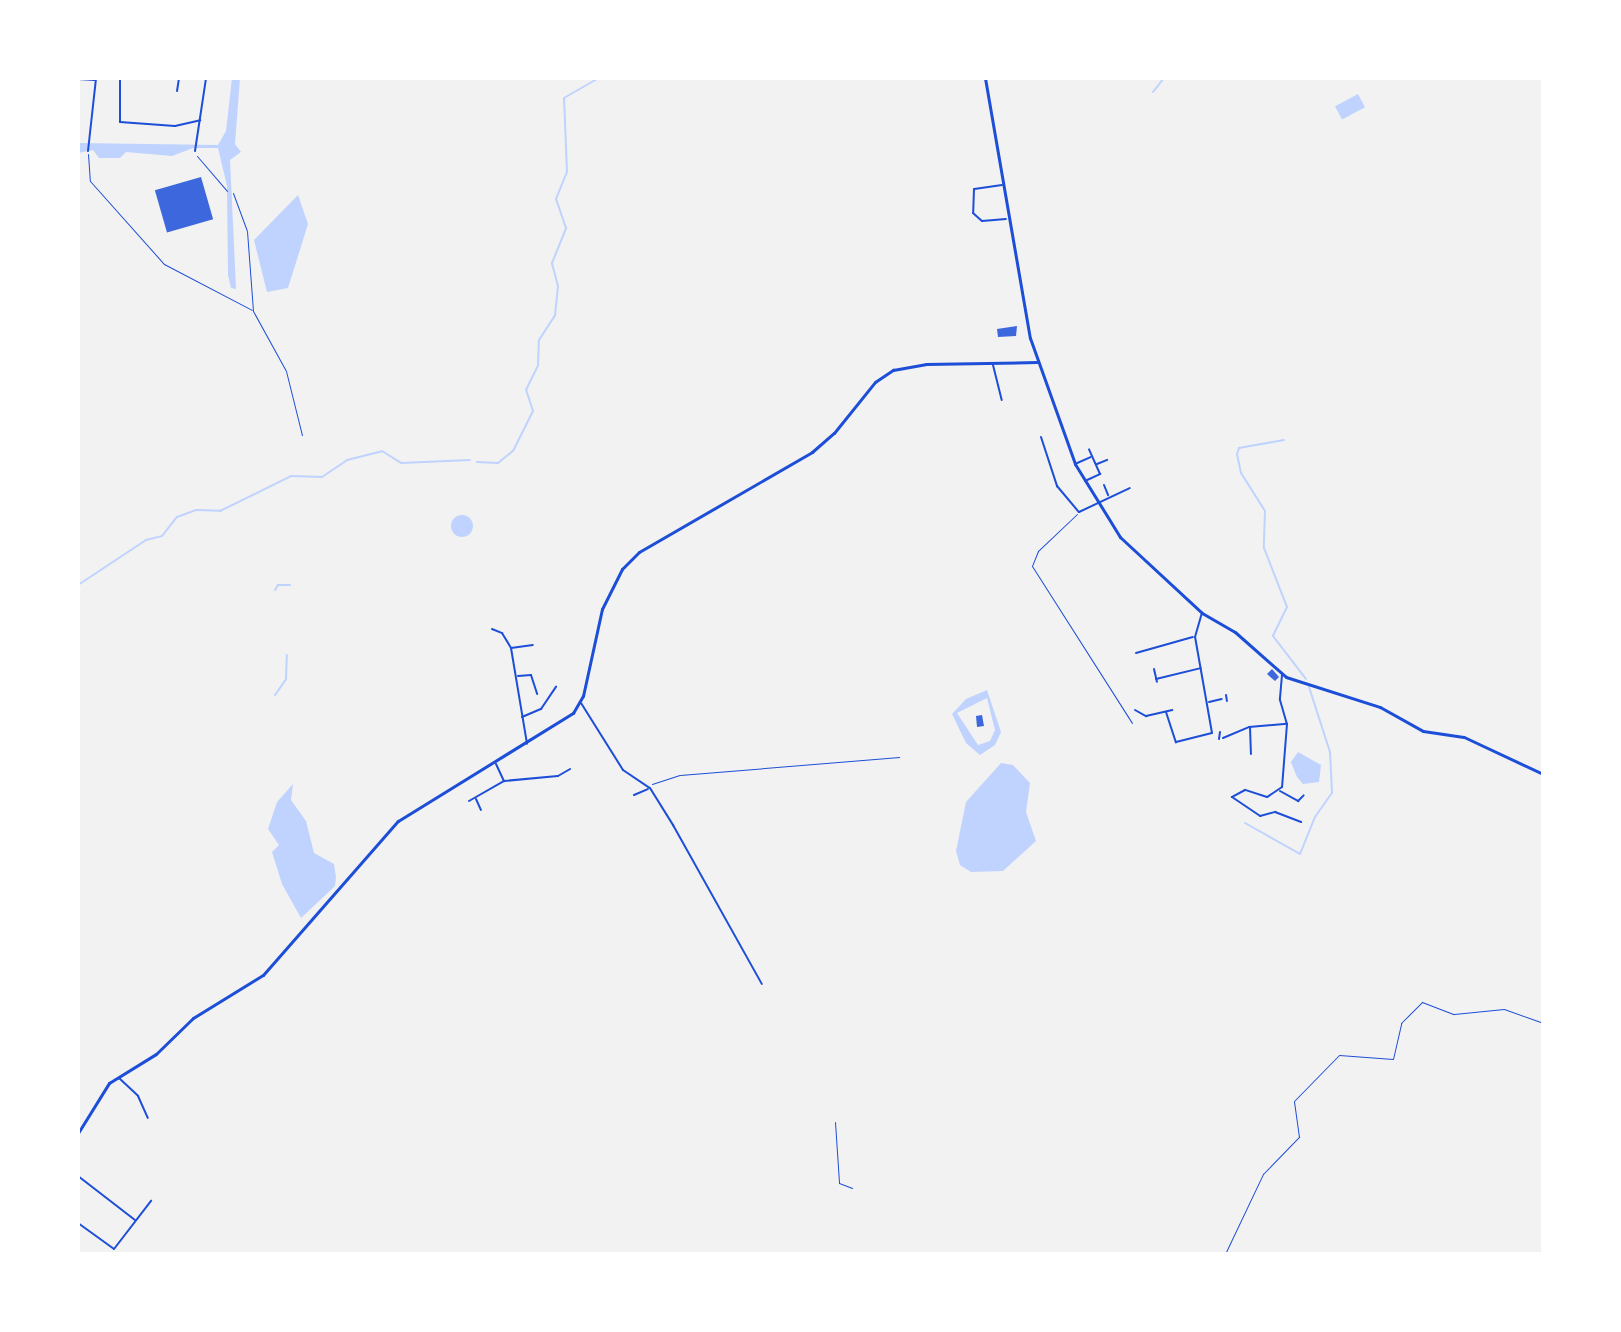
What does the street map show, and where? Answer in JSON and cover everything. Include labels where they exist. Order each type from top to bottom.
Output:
[{"type":"street","points":[[120,78],[120,122],[175,126],[200,120]]},
{"type":"street","points":[[177,91],[179,78]]},
{"type":"street","points":[[195,151],[206,78]]},
{"type":"street","points":[[985,78],[1006,219],[1037,362],[1075,464],[1120,537],[1202,613],[1235,632],[1282,675],[1316,683],[1380,707],[1423,731],[1464,737],[1543,774]]},
{"type":"street","points":[[78,79],[96,79],[88,151]]},
{"type":"street","points":[[1002,185],[974,189],[973,213],[982,221],[1006,219]]},
{"type":"street","points":[[78,1133],[118,1077],[156,1054],[193,1018],[263,975],[398,821],[565,721],[581,703],[602,609],[622,569],[639,552],[812,452],[893,370],[1037,362]]},
{"type":"street","points":[[993,364],[1002,400]]},
{"type":"street","points":[[1041,437],[1057,486],[1079,512],[1130,488]]},
{"type":"street","points":[[1084,481],[1100,474],[1089,449]]},
{"type":"street","points":[[1075,464],[1092,456]]},
{"type":"street","points":[[1096,465],[1107,460]]},
{"type":"street","points":[[1104,485],[1109,497]]},
{"type":"street","points":[[1166,712],[1176,742],[1211,735],[1195,637],[1202,613]]},
{"type":"street","points":[[492,629],[502,633],[511,648],[527,744]]},
{"type":"street","points":[[1136,653],[1195,637]]},
{"type":"street","points":[[511,648],[533,645]]},
{"type":"street","points":[[1154,669],[1156,680],[1201,668]]},
{"type":"street","points":[[516,676],[531,675],[537,694]]},
{"type":"street","points":[[1279,790],[1287,724],[1280,700],[1282,675]]},
{"type":"street","points":[[521,717],[541,709],[556,687]]},
{"type":"street","points":[[1208,702],[1224,697],[1227,701]]},
{"type":"street","points":[[581,703],[623,770],[648,787],[708,882],[762,984]]},
{"type":"street","points":[[1135,710],[1134,716],[1172,710]]},
{"type":"street","points":[[1220,732],[1221,738],[1249,727],[1287,724]]},
{"type":"street","points":[[1249,727],[1251,754]]},
{"type":"street","points":[[496,764],[504,781]]},
{"type":"street","points":[[469,801],[504,781],[570,769]]},
{"type":"street","points":[[565,772],[567,777]]},
{"type":"street","points":[[634,795],[648,787]]},
{"type":"street","points":[[1279,790],[1267,797],[1241,790],[1232,797],[1260,816],[1275,812],[1301,822]]},
{"type":"street","points":[[1279,790],[1293,800]]},
{"type":"street","points":[[1290,806],[1293,800],[1304,795]]},
{"type":"street","points":[[475,798],[481,810]]},
{"type":"street","points":[[118,1077],[138,1096],[148,1118]]},
{"type":"street","points":[[78,1176],[136,1220]]},
{"type":"street","points":[[78,1223],[114,1249],[151,1201]]},
{"type":"lane","points":[[88,151],[90,181],[164,264],[253,311]]},
{"type":"lane","points":[[233,193],[247,231],[253,311],[286,371],[302,435]]},
{"type":"lane","points":[[1079,512],[1066,529],[1038,551],[1032,566],[1132,723]]},
{"type":"lane","points":[[1225,1254],[1263,1174],[1299,1137],[1294,1101],[1339,1055],[1393,1059],[1401,1023],[1422,1002],[1454,1014],[1504,1009],[1543,1023]]},
{"type":"path","points":[[195,151],[224,189],[233,193]]},
{"type":"path","points":[[648,787],[680,775],[899,757]]},
{"type":"path","points":[[835,1122],[839,1183],[852,1188]]},
{"type":"water","points":[[232,78],[240,78],[235,144],[241,152],[230,160],[236,289],[231,288],[228,275],[227,186],[218,148],[193,148],[172,156],[126,152],[120,158],[99,158],[93,150],[78,153],[78,143],[218,145],[226,131]]},
{"type":"water","points":[[1358,94],[1365,107],[1342,119],[1335,106]]},
{"type":"water","points":[[298,195],[308,224],[288,288],[267,292],[254,240]]},
{"type":"water","points":[[458,515],[466,515],[473,526],[466,537],[458,537],[451,530],[451,522]]},
{"type":"water","points":[[987,690],[1001,732],[995,745],[980,755],[966,743],[952,714],[966,699]],"holes":[[[987,698],[995,730],[990,741],[978,745],[957,713]]]},
{"type":"water","points":[[1298,752],[1321,765],[1319,782],[1303,784],[1297,777],[1291,762]]},
{"type":"water","points":[[1001,763],[1013,765],[1030,783],[1026,812],[1036,841],[1003,871],[971,872],[960,865],[956,851],[966,802]]},
{"type":"water","points":[[293,784],[291,800],[306,821],[314,853],[334,864],[336,877],[335,886],[301,918],[282,884],[272,852],[279,845],[268,829],[277,802]]},
{"type":"building","points":[[201,177],[213,219],[167,233],[155,190]]},
{"type":"building","points":[[1017,326],[1016,336],[998,337],[997,329]]},
{"type":"building","points":[[1272,669],[1279,677],[1275,681],[1267,674]]},
{"type":"building","points":[[982,715],[984,726],[977,727],[976,716]]},
{"type":"waterway","points":[[477,462],[498,463],[513,451],[533,411],[526,390],[538,365],[539,340],[555,315],[558,286],[552,263],[566,228],[556,199],[567,172],[564,98],[598,78]]},
{"type":"waterway","points":[[1153,92],[1164,78]]},
{"type":"waterway","points":[[1284,440],[1239,448],[1237,454],[1241,473],[1265,511],[1264,548],[1287,607],[1273,636],[1306,679]]},
{"type":"waterway","points":[[78,585],[146,540],[162,536],[177,517],[196,510],[220,511],[291,476],[322,477],[347,460],[382,451],[401,463],[470,460]]},
{"type":"waterway","points":[[275,590],[278,585],[290,585]]},
{"type":"waterway","points":[[275,695],[286,679],[287,655]]},
{"type":"waterway","points":[[1245,823],[1300,854],[1315,817],[1332,793],[1330,752],[1309,687]]}]
